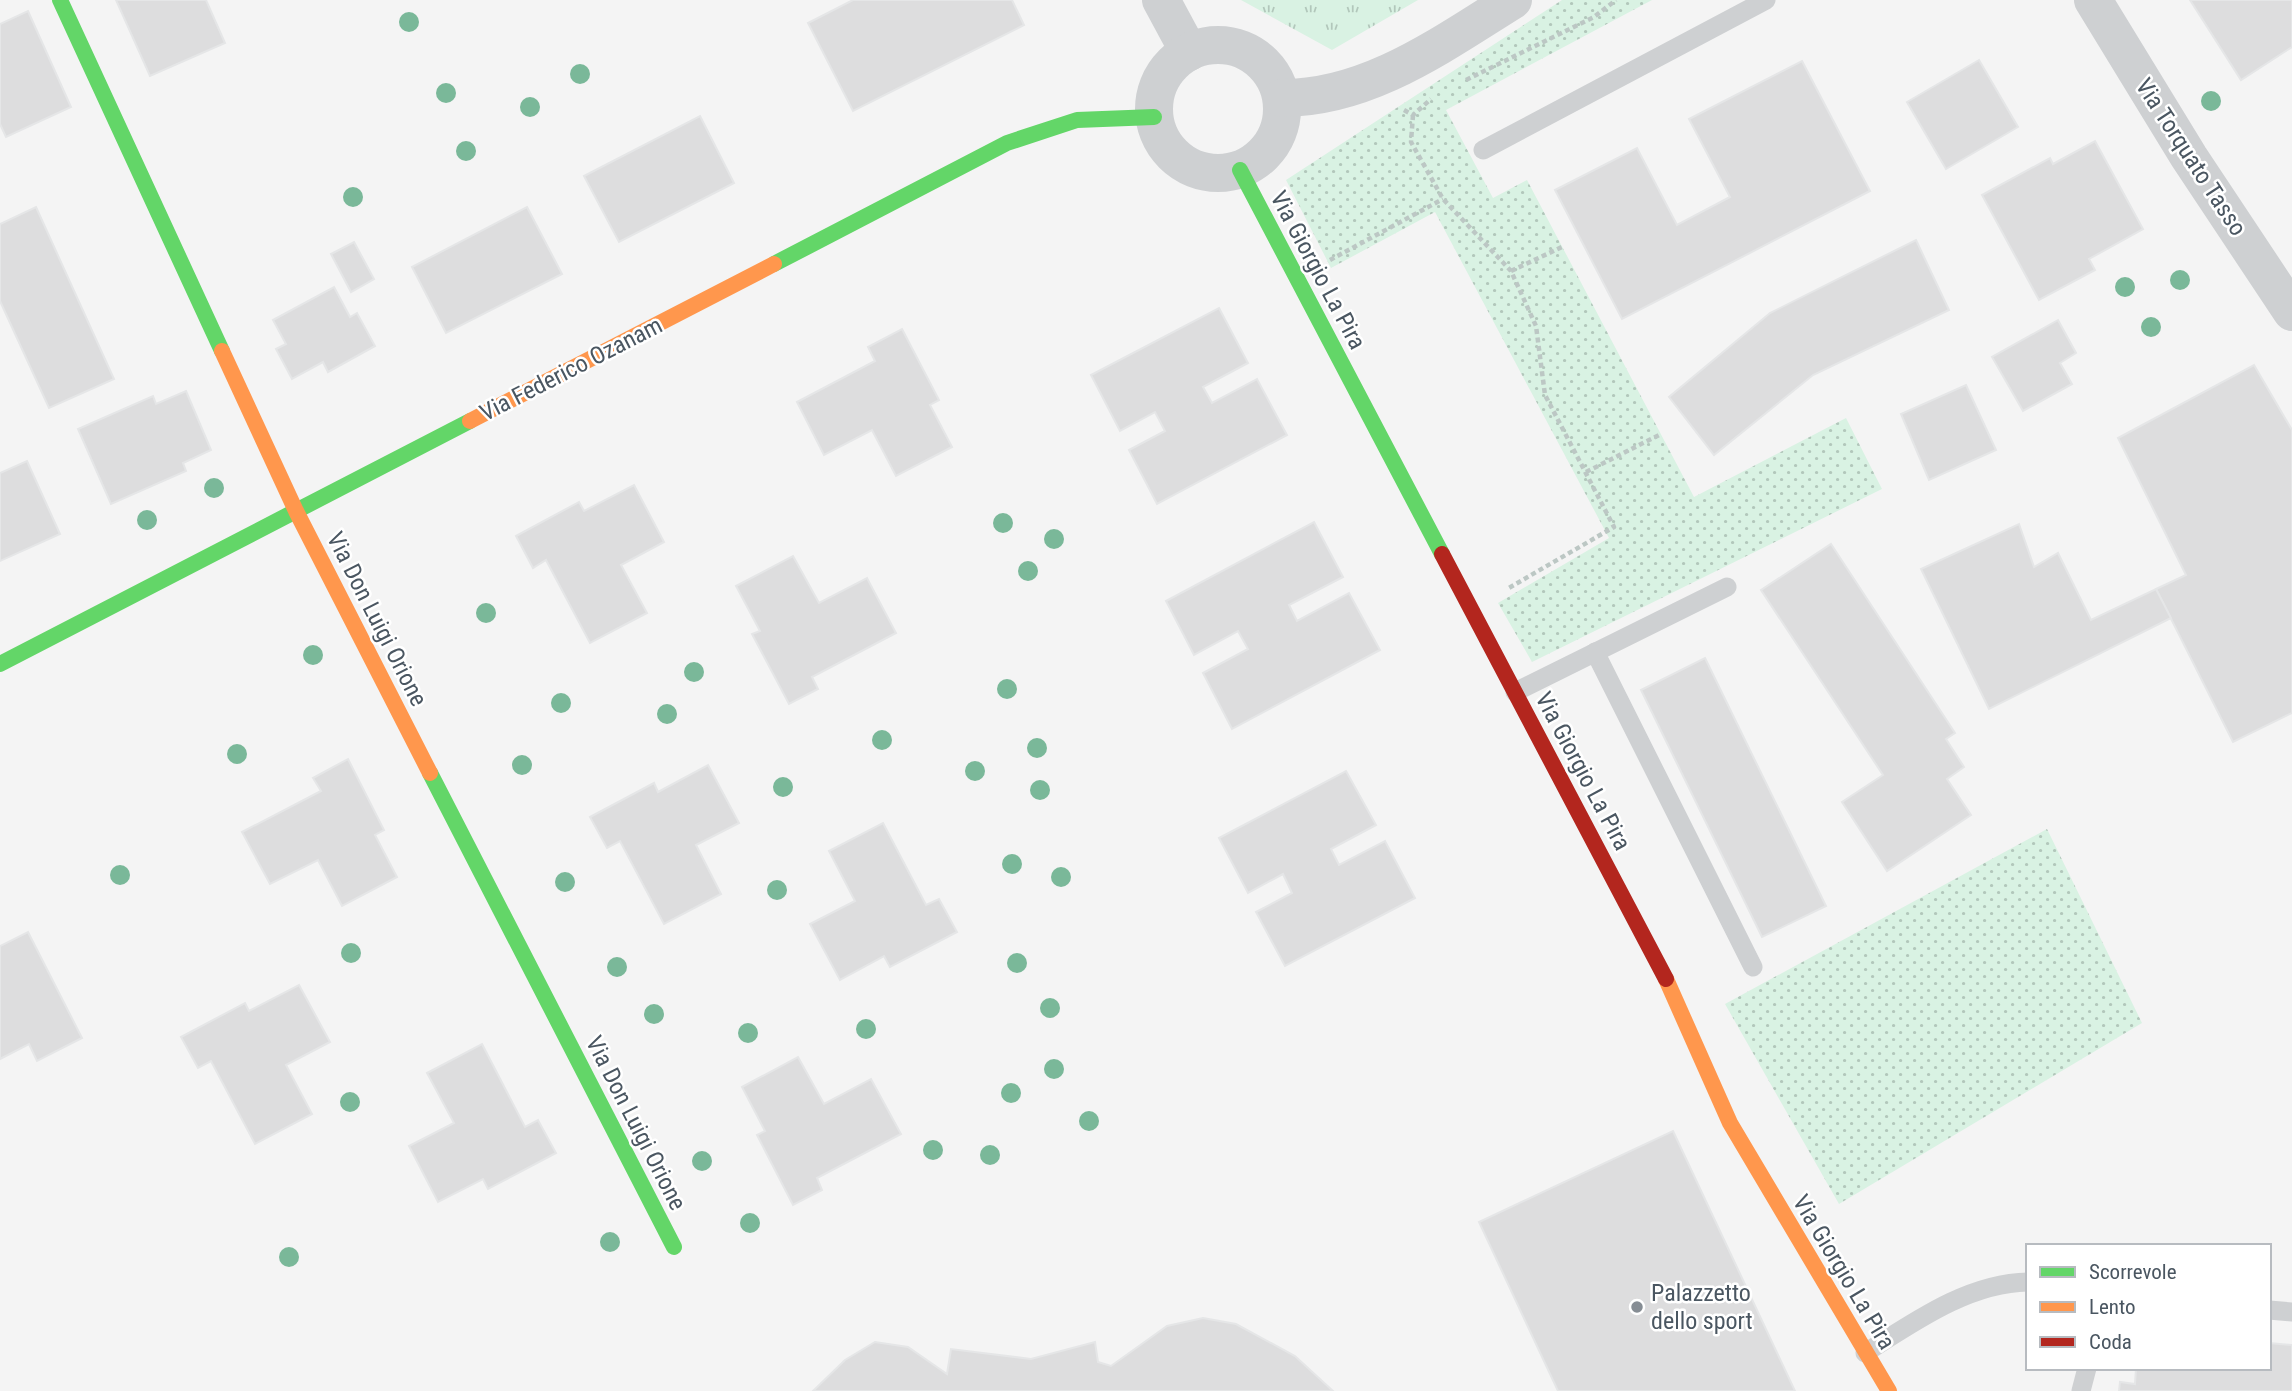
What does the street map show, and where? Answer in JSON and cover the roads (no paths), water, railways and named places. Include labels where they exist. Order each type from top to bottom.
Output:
[{"type":"street","name":"Via Don Luigi Orione","points":[[60,0],[296,512],[674,1247]]},
{"type":"street","points":[[1161,0],[1189,52]]},
{"type":"street","points":[[1282,98],[1333,93],[1379,77],[1513,0]]},
{"type":"street","name":"Via Torquato Tasso","points":[[2093,0],[2189,157],[2292,312]]},
{"type":"street","points":[[1218,45],[1247,51],[1264,62],[1276,79],[1282,98],[1278,134],[1269,149],[1240,170],[1212,172],[1185,163],[1170,151],[1160,135],[1154,117],[1155,97],[1161,79],[1173,63],[1189,52],[1218,45]]},
{"type":"street","name":"Via Federico Ozanam","points":[[0,664],[1007,144],[1077,120],[1154,117]]},
{"type":"street","name":"Via Giorgio La Pira","points":[[1240,170],[1666,979],[1730,1123],[1889,1391]]},
{"type":"lane","points":[[1483,150],[1766,0]]},
{"type":"lane","points":[[1515,692],[1727,587]]},
{"type":"lane","points":[[1595,652],[1753,967]]},
{"type":"lane","points":[[1866,1353],[1941,1307],[1982,1290],[2025,1282]]},
{"type":"lane","points":[[2271,1310],[2292,1312]]},
{"type":"lane","points":[[2081,1391],[2086,1370]]},
{"type":"place","name":"Palazzetto dello sport","points":[[1637,1307]]}]
